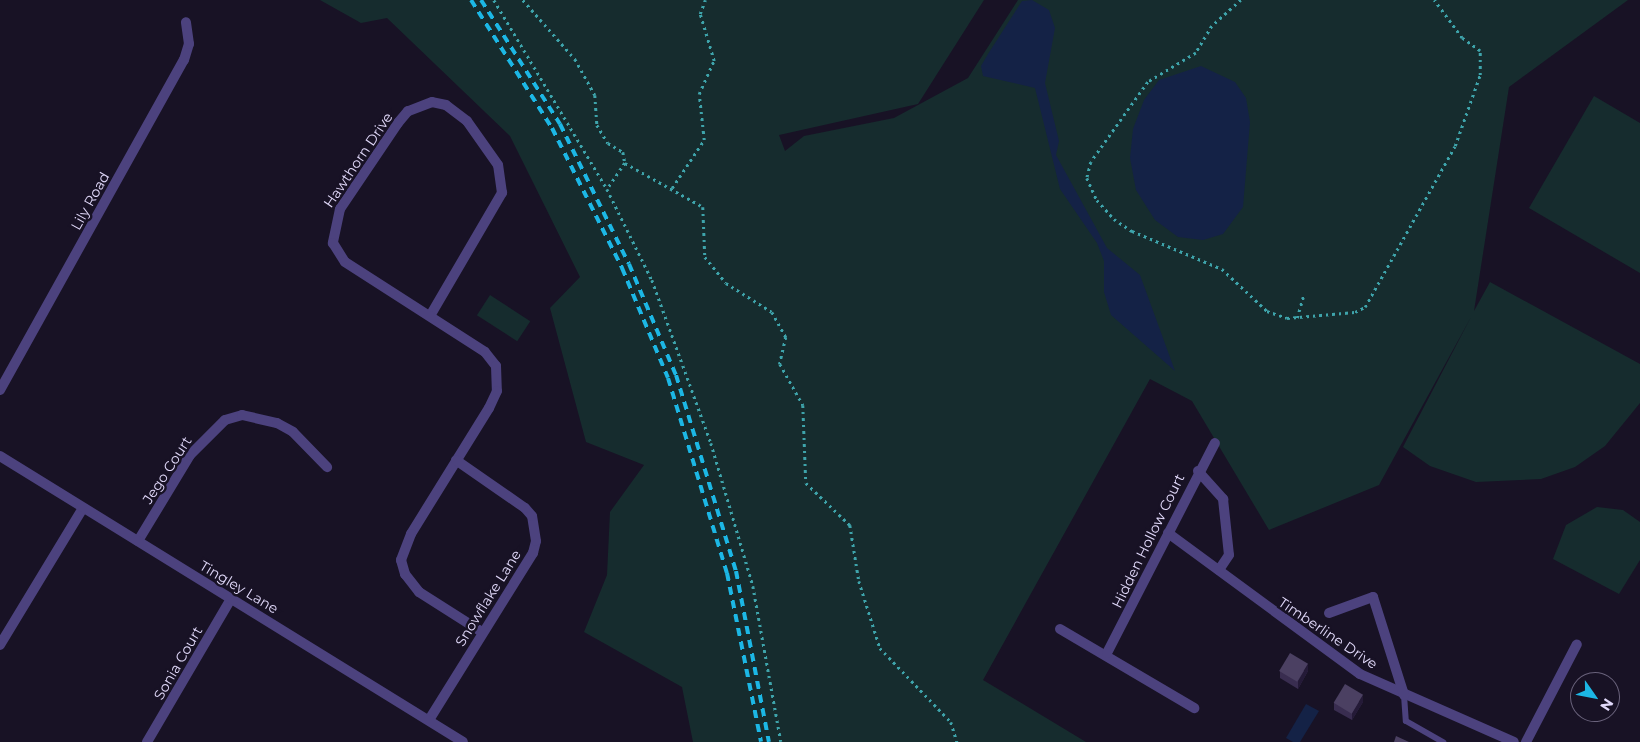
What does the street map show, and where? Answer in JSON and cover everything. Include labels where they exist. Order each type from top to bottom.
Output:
[{"type":"street","name":"Lily Road","points":[[0,390],[184,60],[189,44],[186,22]]},
{"type":"street","name":"Hawthorn Drive","points":[[430,316],[502,193],[498,165],[467,121],[446,104],[432,102],[408,111],[398,123],[340,209],[333,230],[336,253],[345,262],[485,352],[496,366],[497,391],[411,534],[401,560],[405,574],[419,592],[482,632]]},
{"type":"street","name":"Jego Court","points":[[138,542],[190,455],[225,420],[242,415],[277,423],[293,432],[327,467]]},
{"type":"street","name":"Hidden Hollow Court","points":[[1107,653],[1198,472],[1215,443]]},
{"type":"street","name":"Tingley Lane","points":[[0,456],[463,742]]},
{"type":"street","name":"Snowflake Lane","points":[[429,720],[482,632],[533,553],[536,527],[525,508],[456,460]]},
{"type":"street","points":[[1198,472],[1210,479],[1223,499],[1229,555],[1219,570]]},
{"type":"street","points":[[0,644],[83,508]]},
{"type":"street","name":"Timberline Drive","points":[[1168,533],[1360,674],[1514,742]]},
{"type":"street","points":[[1329,613],[1373,596],[1404,695]]},
{"type":"street","name":"Sonia Court","points":[[147,742],[231,599]]},
{"type":"street","points":[[1060,629],[1107,653],[1194,708]]},
{"type":"street","points":[[1526,742],[1577,644]]},
{"type":"lane","points":[[1404,695],[1406,721],[1443,742]]},
{"type":"path","points":[[494,0],[607,189],[652,280],[712,443],[754,586],[781,742]]},
{"type":"path","points":[[523,0],[575,59],[595,95],[597,125],[608,143],[622,152],[625,163],[703,207],[705,257],[726,282],[772,312],[786,337],[780,364],[803,405],[806,483],[850,525],[859,581],[880,648],[950,722],[957,742]]},
{"type":"path","points":[[672,188],[704,140],[699,94],[714,61],[700,14],[705,0]]},
{"type":"path","points":[[1241,0],[1212,26],[1196,53],[1148,82],[1091,162],[1087,178],[1097,200],[1132,232],[1222,269],[1267,310],[1297,318],[1355,312],[1365,307],[1455,146],[1480,75],[1480,51],[1462,38],[1434,0]]},
{"type":"path","points":[[607,189],[625,163]]},
{"type":"path","points":[[1297,318],[1304,294]]},
{"type":"green space","points":[[320,0],[984,0],[918,104],[779,135],[785,151],[804,136],[894,118],[968,78],[1018,0],[1628,0],[1509,87],[1474,311],[1490,282],[1640,364],[1640,403],[1605,446],[1575,467],[1541,479],[1476,482],[1430,466],[1403,447],[1471,317],[1379,485],[1269,530],[1192,401],[1150,379],[983,680],[1086,742],[693,742],[682,687],[584,632],[607,575],[610,512],[644,465],[586,442],[550,308],[580,277],[510,136],[387,18],[361,23]]},
{"type":"green space","points":[[1594,96],[1640,123],[1640,273],[1529,208]]},
{"type":"green space","points":[[490,295],[530,321],[517,341],[477,315]]},
{"type":"green space","points":[[1597,507],[1623,510],[1640,522],[1640,560],[1619,594],[1553,559],[1566,525]]},
{"type":"water","points":[[1032,0],[1049,10],[1055,28],[1045,83],[1059,141],[1056,155],[1107,248],[1140,275],[1175,371],[1111,315],[1104,292],[1104,261],[1097,243],[1060,189],[1035,88],[983,76],[981,66],[1022,1]]},
{"type":"water","points":[[1201,66],[1235,82],[1246,98],[1250,122],[1243,207],[1223,234],[1203,240],[1178,237],[1155,220],[1136,190],[1130,158],[1133,129],[1144,100],[1159,80]]},
{"type":"water","points":[[1306,704],[1319,711],[1300,742],[1293,742],[1286,738]]},
{"type":"building","points":[[1290,653],[1308,664],[1297,682],[1279,671]]},
{"type":"building","points":[[1345,684],[1363,695],[1352,714],[1334,703]]},
{"type":"building","points":[[1396,736],[1409,742],[1394,742]]},
{"type":"railway","points":[[471,0],[552,128],[622,268],[668,378],[727,573],[761,742]]},
{"type":"railway","points":[[481,0],[560,124],[629,264],[676,375],[736,571],[769,742]]}]
